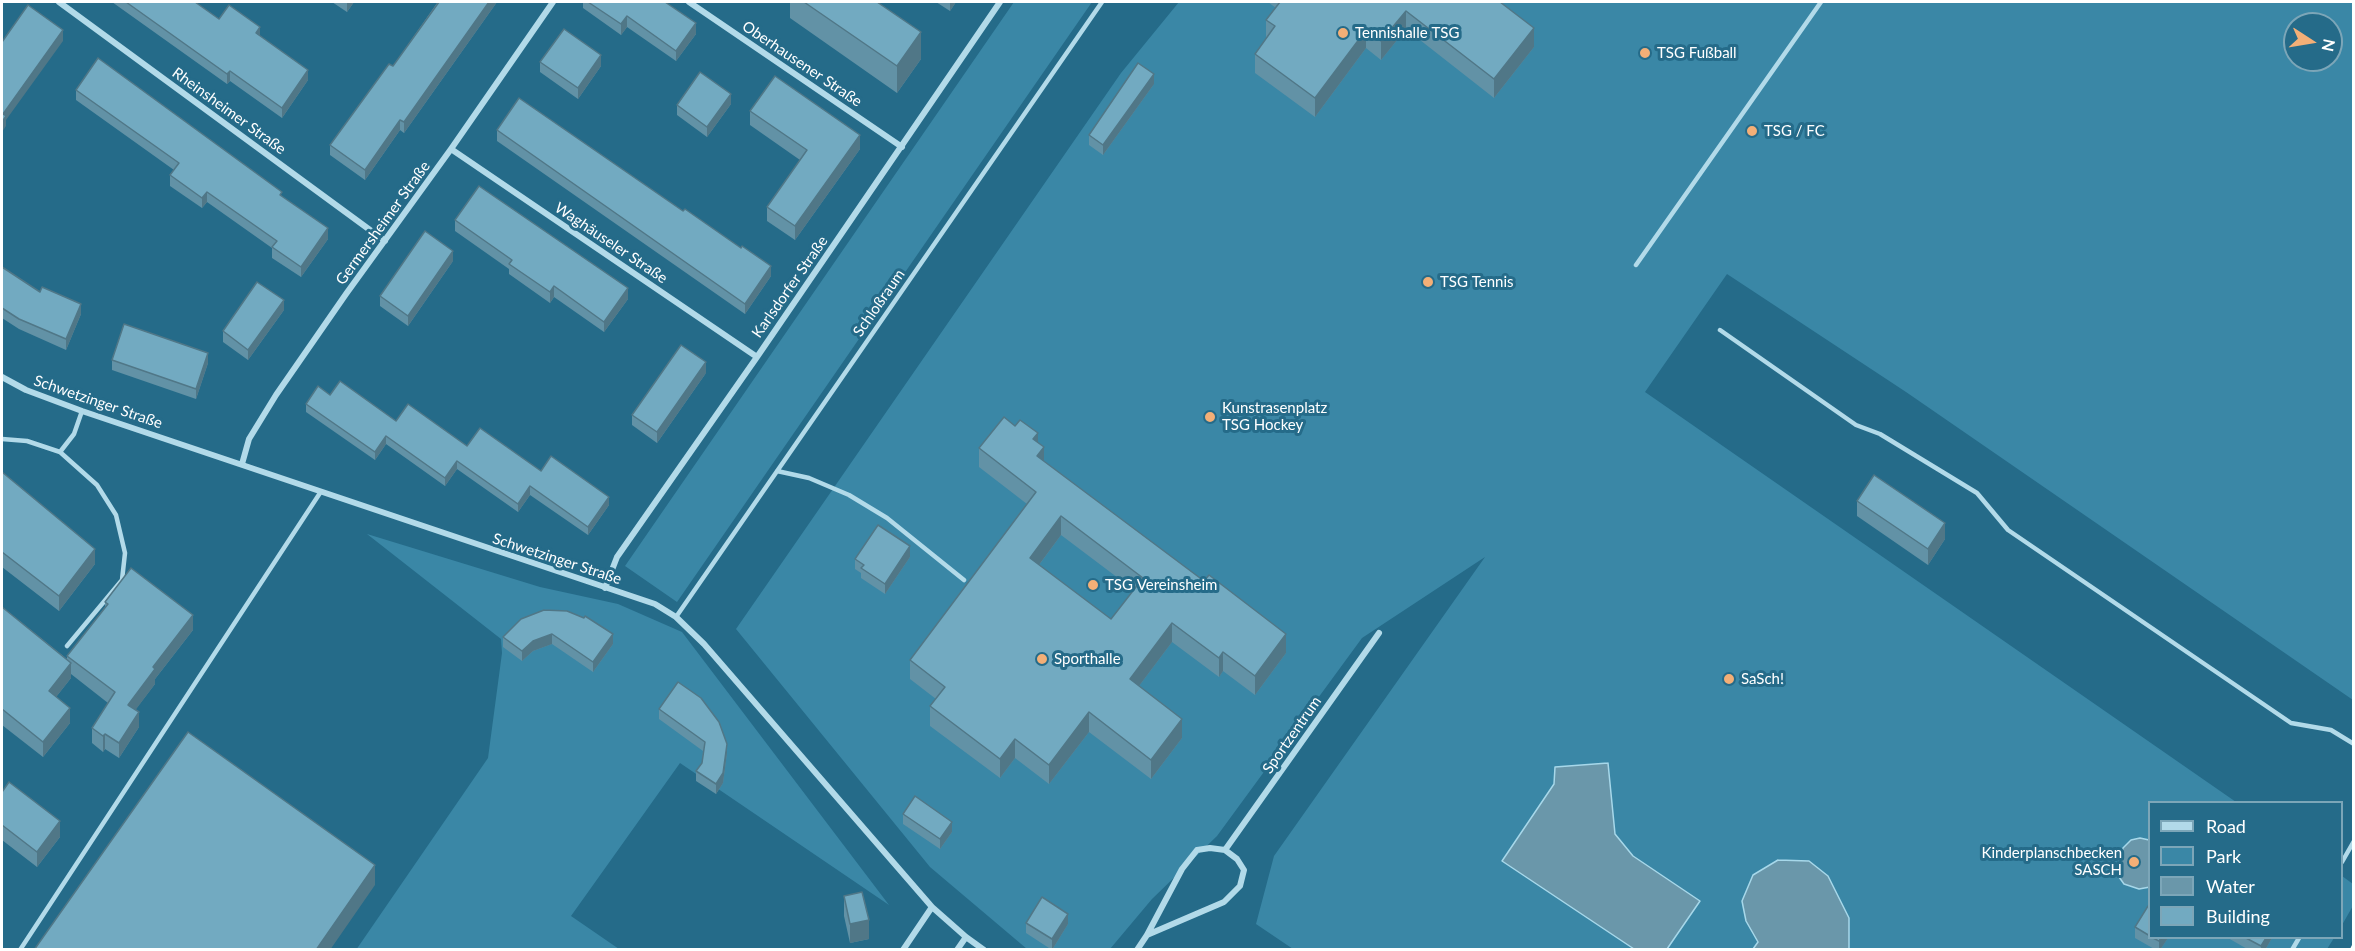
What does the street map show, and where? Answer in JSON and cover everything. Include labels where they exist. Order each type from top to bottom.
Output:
[{"type":"street","name":"Rheinsheimer Straße","points":[[59,2],[385,241]]},
{"type":"street","name":"Germersheimer Straße","points":[[242,464],[249,439],[276,395],[553,2]]},
{"type":"street","name":"Oberhausener Straße","points":[[689,2],[902,147]]},
{"type":"street","name":"Karlsdorfer Straße","points":[[605,588],[617,557],[902,147],[999,2]]},
{"type":"street","name":"Waghäuseler Straße","points":[[451,149],[757,357]]},
{"type":"street","name":"Schwetzinger Straße","points":[[2,377],[26,390],[82,411],[655,604],[676,617],[704,644],[932,907],[966,938],[984,950]]},
{"type":"street","name":"Sportzentrum","points":[[1225,850],[1379,633]]},
{"type":"street","points":[[1137,950],[1182,869],[1197,850],[1210,848],[1225,850],[1237,859],[1244,870],[1240,886],[1224,902],[1147,935]]},
{"type":"street","points":[[903,950],[932,907]]},
{"type":"street","points":[[957,950],[966,938]]},
{"type":"lane","name":"Schloßraum","points":[[676,617],[1102,2]]},
{"type":"lane","points":[[1635,264],[1821,2]]},
{"type":"lane","points":[[1720,330],[1856,425],[1880,434],[1977,494],[2008,530],[2291,723],[2331,730],[2354,744]]},
{"type":"lane","points":[[60,452],[74,434],[82,411]]},
{"type":"lane","points":[[2,439],[27,441],[60,452],[97,485],[116,515],[125,553],[122,580],[67,646]]},
{"type":"lane","points":[[777,471],[809,478],[849,495],[887,518],[964,580]]},
{"type":"lane","points":[[20,950],[320,493]]},
{"type":"lane","points":[[2343,860],[2354,841]]},
{"type":"green space","points":[[1014,2],[1092,2],[677,602],[625,566]]},
{"type":"green space","points":[[1179,2],[2353,2],[2353,700],[1906,392],[1727,274],[1645,392],[2235,801],[2148,801],[2148,939],[2333,939],[2327,949],[1293,949],[1256,924],[1274,856],[1485,557],[1362,638],[1217,836],[1152,899],[1110,949],[1027,949],[930,867],[736,629],[1121,73]]},
{"type":"green space","points":[[367,534],[540,587],[618,604],[682,632],[889,905],[680,763],[571,916],[619,949],[356,950],[488,758],[502,653],[501,639]]},
{"type":"green space","points":[[2343,877],[2353,884],[2354,904],[2343,923]]},
{"type":"water","points":[[1608,763],[1615,834],[1633,856],[1700,901],[1667,949],[1634,949],[1502,861],[1554,784],[1555,767]]},
{"type":"water","name":"Kinderplanschbecken SASCH","points":[[2140,838],[2148,840],[2148,887],[2139,889],[2124,884],[2119,877],[2117,868],[2123,848],[2131,840]]},
{"type":"water","points":[[1778,860],[1809,861],[1828,876],[1849,918],[1849,949],[1753,949],[1758,942],[1746,921],[1742,901],[1753,875]]},
{"type":"building","points":[[126,2],[195,2],[219,19],[229,5],[260,27],[256,33],[308,70],[282,108],[230,71],[227,74]]},
{"type":"building","points":[[439,2],[489,2],[404,122],[400,120],[365,170],[330,145],[389,64],[393,66]]},
{"type":"building","points":[[588,2],[665,2],[696,23],[676,51],[627,16],[621,24]]},
{"type":"building","points":[[804,2],[877,2],[921,32],[897,66]]},
{"type":"building","points":[[1280,2],[1500,2],[1534,28],[1494,79],[1406,11],[1381,41],[1366,30],[1315,98],[1255,54],[1275,26],[1266,20]]},
{"type":"building","points":[[28,5],[63,30],[3,114],[6,116],[2,122],[2,42]]},
{"type":"building","points":[[564,29],[601,55],[578,88],[540,62]]},
{"type":"building","points":[[98,58],[282,192],[280,195],[328,228],[301,267],[272,247],[277,241],[207,192],[202,198],[170,175],[179,163],[76,90]]},
{"type":"building","points":[[1138,63],[1154,74],[1103,145],[1089,135]]},
{"type":"building","points":[[700,72],[731,94],[707,127],[677,105]]},
{"type":"building","points":[[775,76],[860,135],[795,226],[767,207],[807,150],[750,111]]},
{"type":"building","points":[[519,98],[683,211],[685,209],[771,266],[745,304],[497,130]]},
{"type":"building","points":[[479,186],[628,288],[604,322],[554,286],[550,292],[509,264],[512,260],[455,220]]},
{"type":"building","points":[[425,231],[453,251],[408,316],[380,296]]},
{"type":"building","points":[[2,267],[40,292],[42,287],[81,304],[66,339],[19,319],[2,308]]},
{"type":"building","points":[[257,282],[284,300],[248,350],[223,331]]},
{"type":"building","points":[[124,324],[208,353],[196,389],[112,360]]},
{"type":"building","points":[[681,345],[706,362],[657,432],[632,415]]},
{"type":"building","points":[[340,381],[396,421],[408,404],[467,446],[480,428],[541,471],[551,456],[609,497],[588,527],[530,486],[518,504],[457,461],[445,478],[386,436],[375,452],[306,404],[318,386],[330,395]]},
{"type":"building","points":[[1004,417],[1015,426],[1020,420],[1038,433],[1033,439],[1044,447],[1037,456],[1204,581],[1209,575],[1286,634],[1255,676],[1223,652],[1219,658],[1172,623],[1130,679],[1182,719],[1151,760],[1089,712],[1049,765],[1015,739],[1000,759],[930,706],[945,687],[910,660],[1036,492],[979,448]],"holes":[[[1061,516],[1143,578],[1111,619],[1030,558]]]},
{"type":"building","points":[[2,472],[95,549],[59,596],[2,552]]},
{"type":"building","points":[[1874,475],[1945,523],[1928,549],[1857,501]]},
{"type":"building","points":[[878,525],[910,546],[885,584],[861,568],[864,565],[855,559]]},
{"type":"building","points":[[131,568],[193,615],[153,667],[155,669],[128,705],[139,712],[119,743],[92,728],[115,692],[67,656],[108,604],[105,602]]},
{"type":"building","points":[[2,607],[71,663],[49,691],[70,708],[43,742],[2,709]]},
{"type":"building","points":[[544,610],[567,611],[584,618],[585,616],[613,634],[593,662],[552,634],[533,641],[522,651],[503,637],[521,619]]},
{"type":"building","points":[[678,682],[701,698],[719,722],[727,744],[723,773],[716,784],[696,771],[702,763],[705,742],[659,709]]},
{"type":"building","points":[[188,732],[375,865],[316,950],[34,950]]},
{"type":"building","points":[[9,782],[60,821],[37,852],[2,825],[2,792]]},
{"type":"building","points":[[915,796],[952,822],[940,839],[903,814]]},
{"type":"building","points":[[862,892],[869,920],[850,924],[844,896]]},
{"type":"building","points":[[1042,897],[1068,914],[1052,939],[1026,923]]},
{"type":"building","points":[[2148,906],[2148,935],[2135,927]]},
{"type":"building","points":[[2248,939],[2265,939],[2261,946]]},
{"type":"railway","points":[[2352,950],[2354,946]]},
{"type":"place","name":"Tennishalle TSG","points":[[1343,33]]},
{"type":"place","name":"TSG Fußball","points":[[1645,53]]},
{"type":"place","name":"TSG / FC","points":[[1752,131]]},
{"type":"place","name":"TSG Tennis","points":[[1428,282]]},
{"type":"place","name":"Kunstrasenplatz TSG Hockey","points":[[1210,417]]},
{"type":"place","name":"TSG Vereinsheim","points":[[1093,585]]},
{"type":"place","name":"Sporthalle","points":[[1042,659]]},
{"type":"place","name":"SaSch!","points":[[1729,679]]},
{"type":"place","name":"Kinderplanschbecken SASCH","points":[[2134,862]]}]
